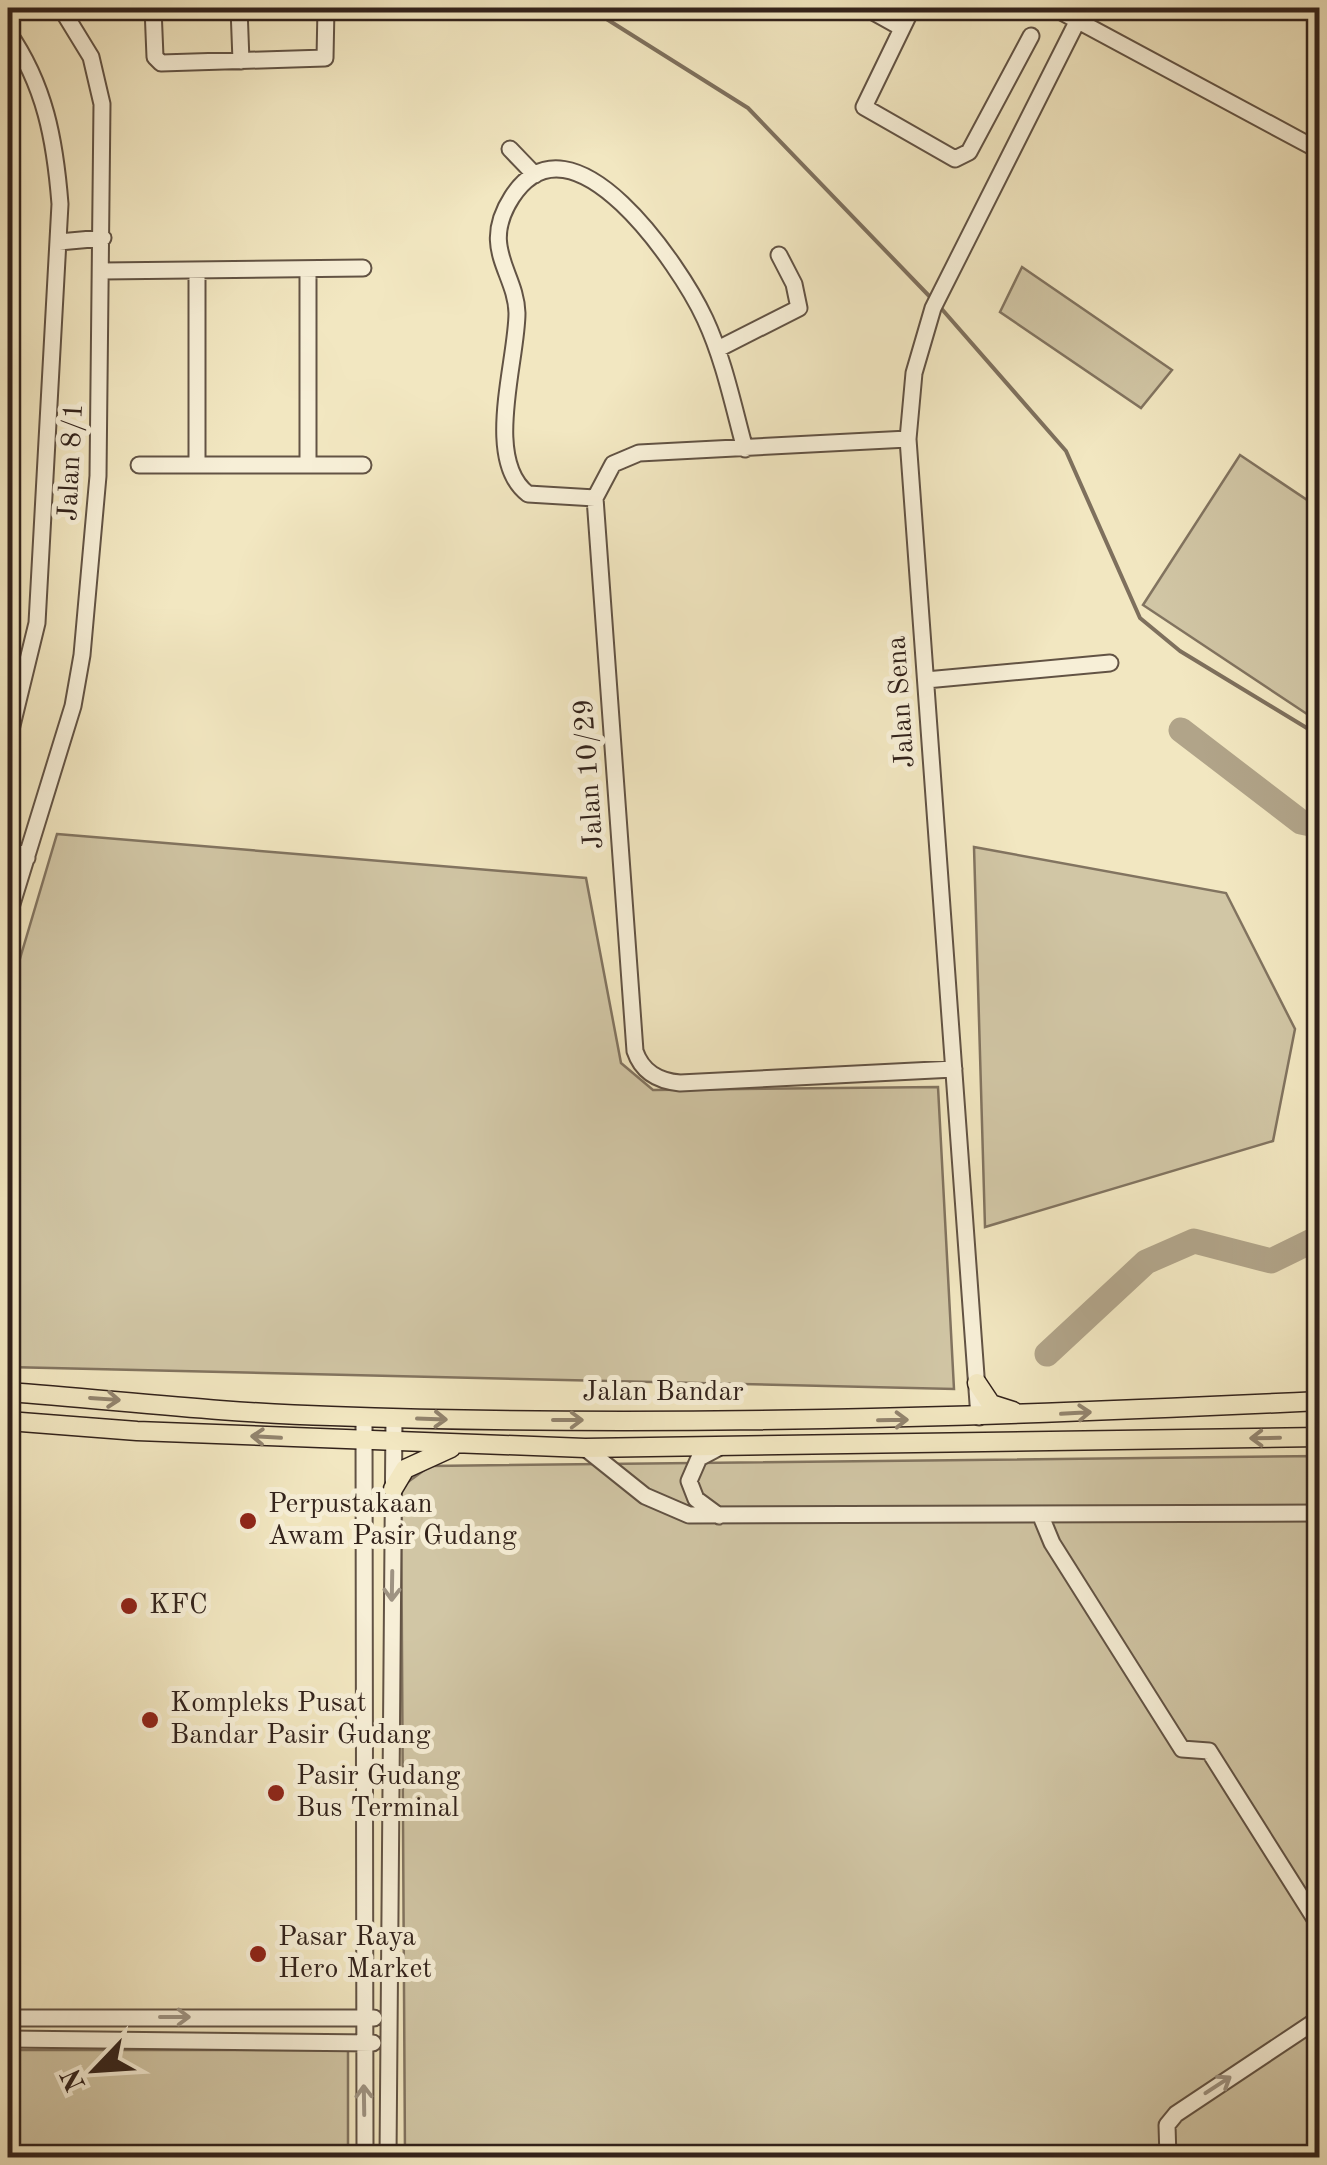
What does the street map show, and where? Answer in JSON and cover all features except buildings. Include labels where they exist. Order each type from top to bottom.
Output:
[{"type":"main road","points":[[976,1383],[990,1404],[1028,1415]]},
{"type":"main road","name":"Jalan Bandar","points":[[8,1392],[394,1418],[892,1421],[1320,1402]]},
{"type":"main road","points":[[979,1416],[986,1430],[1029,1442]]},
{"type":"main road","points":[[927,1444],[968,1434],[979,1416]]},
{"type":"main road","name":"Jalan Bandar","points":[[8,1421],[364,1442],[585,1448],[1320,1437]]},
{"type":"main road","points":[[393,1489],[406,1469],[456,1446]]},
{"type":"street","name":"Jalan 8/1","points":[[8,917],[73,706],[82,656],[98,476],[102,104],[91,57],[61,8]]},
{"type":"street","points":[[153,8],[158,62],[324,58],[326,8]]},
{"type":"street","points":[[239,8],[241,61]]},
{"type":"street","points":[[866,8],[902,28]]},
{"type":"street","points":[[912,8],[864,107],[955,159],[969,152],[1030,36]]},
{"type":"street","points":[[1054,8],[1081,14],[1320,151]]},
{"type":"street","name":"Jalan Sena","points":[[979,1416],[908,439],[914,373],[933,308],[1081,14]]},
{"type":"street","points":[[8,32],[36,82],[51,126],[60,204],[37,623],[8,742]]},
{"type":"street","points":[[510,149],[535,175]]},
{"type":"street","points":[[745,449],[718,349],[696,303],[620,200],[565,169],[535,175],[511,198],[500,231],[500,264],[517,310],[506,424],[508,465],[528,494],[595,498],[606,472],[623,456],[745,449],[908,439]]},
{"type":"street","points":[[59,242],[102,238]]},
{"type":"street","points":[[718,349],[783,320],[799,308],[794,284],[779,255]]},
{"type":"street","points":[[103,271],[363,268]]},
{"type":"street","points":[[308,269],[308,465]]},
{"type":"street","points":[[197,270],[197,465]]},
{"type":"street","points":[[140,465],[363,465]]},
{"type":"street","name":"Jalan 10/29","points":[[595,498],[635,1051],[640,1065],[657,1078],[680,1082],[954,1070]]},
{"type":"street","points":[[926,680],[1110,663]]},
{"type":"street","points":[[8,848],[27,858]]},
{"type":"street","points":[[364,1417],[365,2158]]},
{"type":"street","points":[[388,2158],[394,1418]]},
{"type":"street","points":[[719,1516],[696,1499],[689,1481],[699,1458],[725,1446]]},
{"type":"street","points":[[585,1448],[610,1471],[667,1508],[719,1516],[1320,1513]]},
{"type":"street","points":[[1040,1514],[1052,1543],[1182,1750],[1209,1751],[1320,1927]]},
{"type":"street","points":[[8,2018],[388,2018]]},
{"type":"street","points":[[1168,2158],[1167,2125],[1176,2114],[1320,2018]]},
{"type":"street","points":[[8,2039],[388,2043]]},
{"type":"shaded area","points":[[1022,267],[1172,370],[1141,408],[1000,312]]},
{"type":"shaded area","points":[[1240,455],[1319,508],[1319,722],[1143,605]]},
{"type":"shaded area","points":[[57,834],[586,878],[621,1063],[653,1090],[938,1087],[954,1389],[8,1367],[8,999]]},
{"type":"shaded area","points":[[974,847],[1226,893],[1295,1029],[1273,1141],[985,1227]]},
{"type":"shaded area","points":[[1319,1456],[1319,2157],[405,2157],[401,1487],[430,1466]]},
{"type":"shaded area","points":[[8,2050],[348,2050],[348,2157],[8,2157]]},
{"type":"waterway","points":[[589,8],[748,108],[933,300]]},
{"type":"waterway","points":[[940,307],[1066,451],[1140,618],[1180,651],[1320,736]]},
{"type":"waterway","points":[[1181,730],[1301,822],[1320,826]]},
{"type":"waterway","points":[[1047,1354],[1146,1262],[1194,1241],[1271,1261],[1320,1237]]},
{"type":"place","name":"Perpustakaan Awam Pasir Gudang","points":[[248,1521]]},
{"type":"place","name":"KFC","points":[[129,1606]]},
{"type":"place","name":"Kompleks Pusat Bandar Pasir Gudang","points":[[150,1720]]},
{"type":"place","name":"Pasir Gudang Bus Terminal","points":[[276,1793]]},
{"type":"place","name":"Pasar Raya Hero Market","points":[[258,1954]]}]
